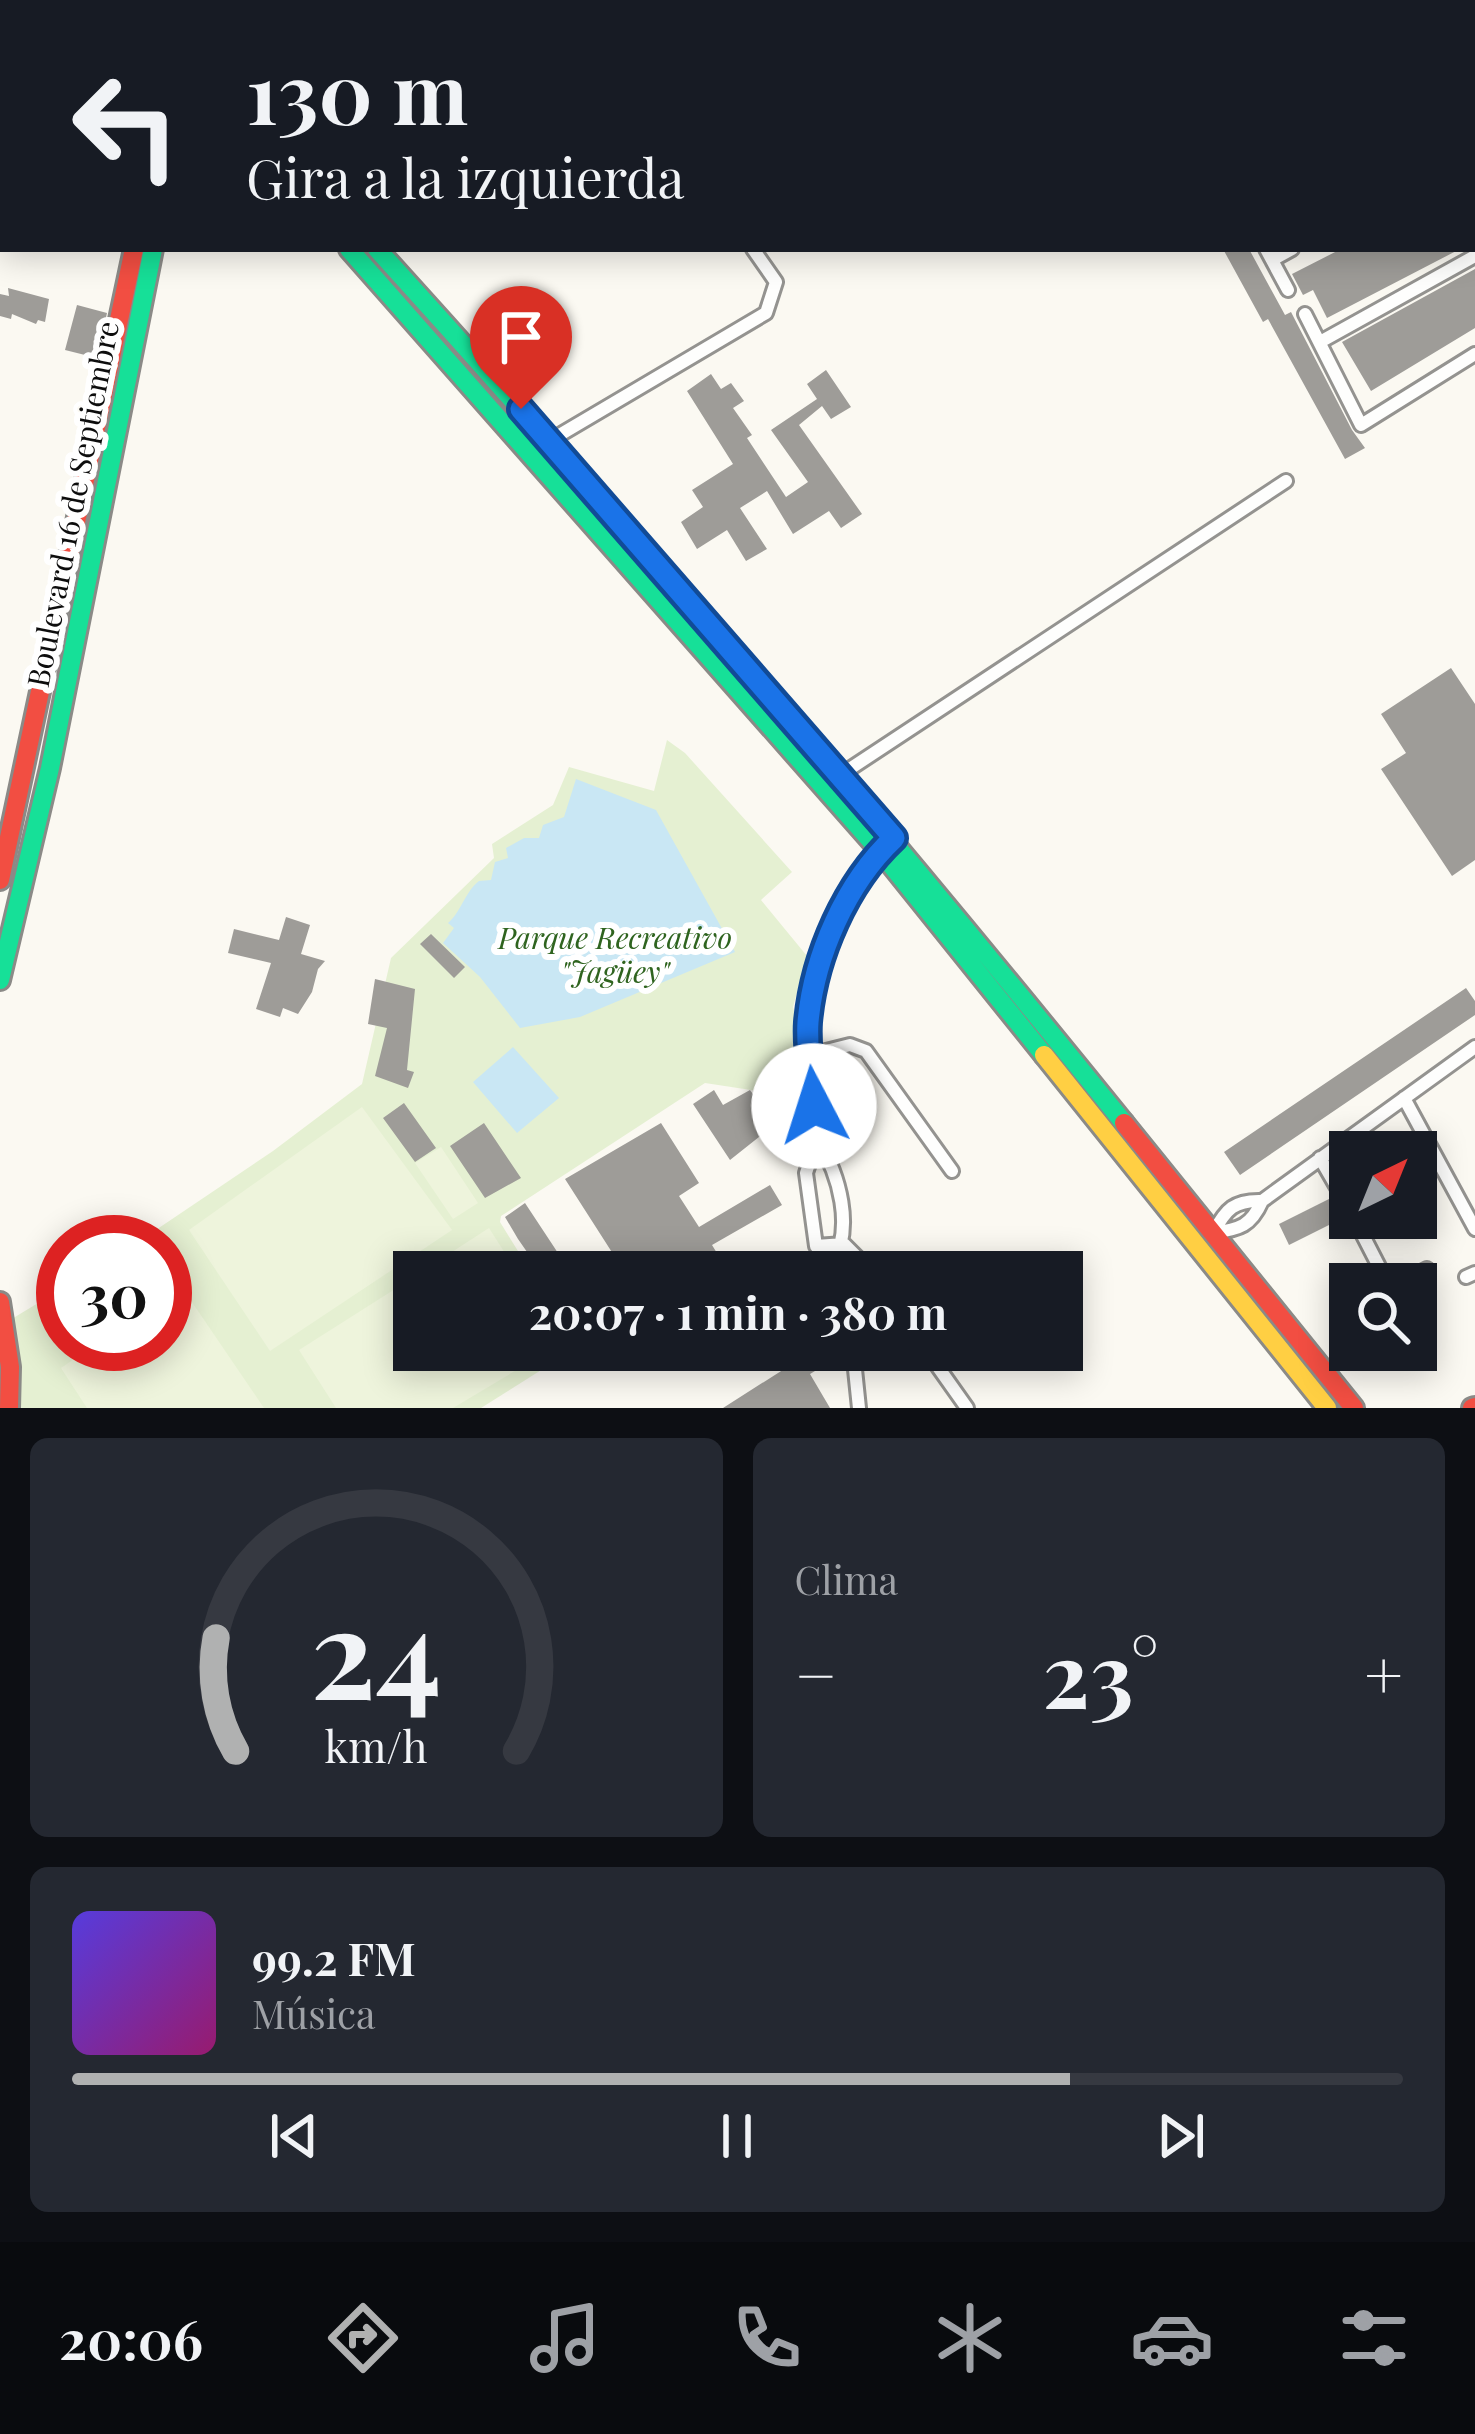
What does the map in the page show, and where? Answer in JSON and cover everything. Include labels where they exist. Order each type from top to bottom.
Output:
[{"type":"main road","name":"Boulevard 16 de Septiembre","points":[[0,880],[66,570],[144,252]]},
{"type":"main road","name":"Boulevard 16 de Septiembre","points":[[0,980],[50,768],[144,252]]},
{"type":"main road","points":[[352,252],[588,525],[887,845],[1214,1233],[1354,1408]]},
{"type":"main road","points":[[380,252],[550,440],[839,776],[887,845],[1327,1408]]},
{"type":"main road","points":[[66,570],[87,574]]},
{"type":"main road","points":[[0,1302],[10,1367],[9,1408]]},
{"type":"street","points":[[529,453],[766,313],[776,282],[755,252]]},
{"type":"street","points":[[1269,255],[1288,290]]},
{"type":"street","points":[[1320,342],[1475,256]]},
{"type":"street","points":[[1305,314],[1361,424],[1475,354]]},
{"type":"street","points":[[839,776],[1286,481]]},
{"type":"street","points":[[820,1251],[806,1173],[817,1139],[808,1026],[814,984],[852,889],[887,845]]},
{"type":"street","points":[[810,1055],[850,1046],[866,1051],[952,1171]]},
{"type":"street","points":[[1214,1233],[1240,1229],[1254,1220],[1262,1202],[1475,1047]]},
{"type":"street","points":[[1403,1098],[1475,1229]]},
{"type":"street","points":[[817,1139],[836,1168],[841,1251]]},
{"type":"street","points":[[1320,1158],[1329,1174]]},
{"type":"street","points":[[1159,1196],[1214,1233],[1235,1292]]},
{"type":"street","points":[[1214,1233],[1234,1204],[1262,1202]]},
{"type":"street","points":[[816,1246],[844,1244],[851,1251]]},
{"type":"street","points":[[856,1371],[860,1408]]},
{"type":"street","points":[[941,1371],[968,1408]]},
{"type":"green space","name":"Parque Recreativo \"Jagüey\"","points":[[667,740],[685,753],[792,872],[761,900],[807,956],[793,1007],[803,1046],[795,1074],[797,1097],[705,1083],[501,1216],[518,1251],[393,1251],[393,1371],[540,1371],[481,1408],[18,1408],[10,1320],[36,1304],[36,1371],[192,1371],[192,1215],[178,1215],[362,1084],[391,958],[494,858],[492,844],[553,805],[569,767],[654,791]]},
{"type":"green space","points":[[362,1107],[452,1230],[420,1251],[393,1251],[393,1269],[270,1351],[192,1228]]},
{"type":"green space","points":[[441,1147],[478,1203],[453,1219],[415,1163]]},
{"type":"green space","points":[[489,1228],[504,1251],[453,1251]]},
{"type":"green space","points":[[393,1290],[393,1371],[515,1371],[453,1408],[336,1408],[299,1350]]},
{"type":"green space","points":[[192,1302],[264,1408],[87,1408],[63,1371],[192,1371]]},
{"type":"water","points":[[576,779],[656,810],[735,952],[580,1017],[520,1028],[480,977],[443,943],[454,928],[448,923],[470,891],[479,881],[491,880],[495,862],[508,858],[506,848],[524,838],[539,838],[543,825],[564,817]]},
{"type":"water","points":[[513,1047],[559,1098],[517,1133],[473,1082]]},
{"type":"building","points":[[1225,252],[1251,252],[1285,315],[1291,312],[1365,448],[1345,459],[1268,319],[1263,322]]},
{"type":"building","points":[[1335,252],[1454,252],[1327,318],[1313,290],[1303,295],[1292,274]]},
{"type":"building","points":[[1475,269],[1475,328],[1371,391],[1342,342]]},
{"type":"building","points":[[8,288],[49,299],[45,322],[0,316],[0,294],[9,296]]},
{"type":"building","points":[[77,305],[107,313],[97,358],[65,350]]},
{"type":"building","points":[[826,370],[851,407],[831,419],[822,406],[799,425],[862,514],[841,528],[829,511],[793,534],[767,491],[740,508],[767,549],[746,561],[727,530],[697,549],[681,522],[703,507],[692,490],[733,464],[687,391],[711,374],[721,389],[731,383],[744,401],[733,408],[752,435],[747,438],[786,497],[808,482],[771,430],[817,399],[807,384]]},
{"type":"building","points":[[1451,668],[1475,704],[1475,860],[1452,876],[1381,769],[1406,753],[1381,714]]},
{"type":"building","points":[[286,917],[310,925],[301,954],[325,961],[298,1014],[283,1008],[280,1017],[256,1009],[271,963],[228,953],[234,929],[279,940]]},
{"type":"building","points":[[431,934],[465,967],[454,978],[420,944]]},
{"type":"building","points":[[375,979],[415,989],[407,1070],[414,1072],[408,1088],[375,1076],[387,1028],[368,1024]]},
{"type":"building","points":[[1466,988],[1475,1001],[1475,1015],[1240,1175],[1224,1152]]},
{"type":"building","points":[[714,1090],[723,1105],[750,1090],[774,1125],[730,1160],[693,1104]]},
{"type":"building","points":[[404,1103],[436,1148],[415,1162],[383,1118]]},
{"type":"building","points":[[484,1123],[521,1178],[485,1198],[450,1146]]},
{"type":"building","points":[[661,1123],[699,1183],[679,1196],[699,1227],[770,1185],[782,1205],[712,1245],[716,1251],[611,1251],[565,1179]]},
{"type":"building","points":[[1329,1199],[1329,1225],[1289,1245],[1279,1224]]},
{"type":"building","points":[[525,1203],[556,1251],[526,1251],[505,1217]]},
{"type":"building","points":[[781,1371],[815,1371],[810,1374],[830,1408],[723,1408]]},
{"type":"traffic: fast","points":[[0,980],[50,768],[152,252]]},
{"type":"traffic: fast","points":[[352,252],[880,851],[1044,1055]]},
{"type":"traffic: fast","points":[[380,252],[757,681],[1124,1123]]},
{"type":"traffic: slow","points":[[1044,1055],[1327,1408]]},
{"type":"traffic: jam","points":[[0,880],[133,252]]},
{"type":"traffic: jam","points":[[1124,1123],[1354,1408]]},
{"type":"traffic: jam","points":[[0,1302],[10,1367],[9,1408]]},
{"type":"route","points":[[521,409],[894,838],[852,889],[814,984],[808,1026],[814,1106]]}]
